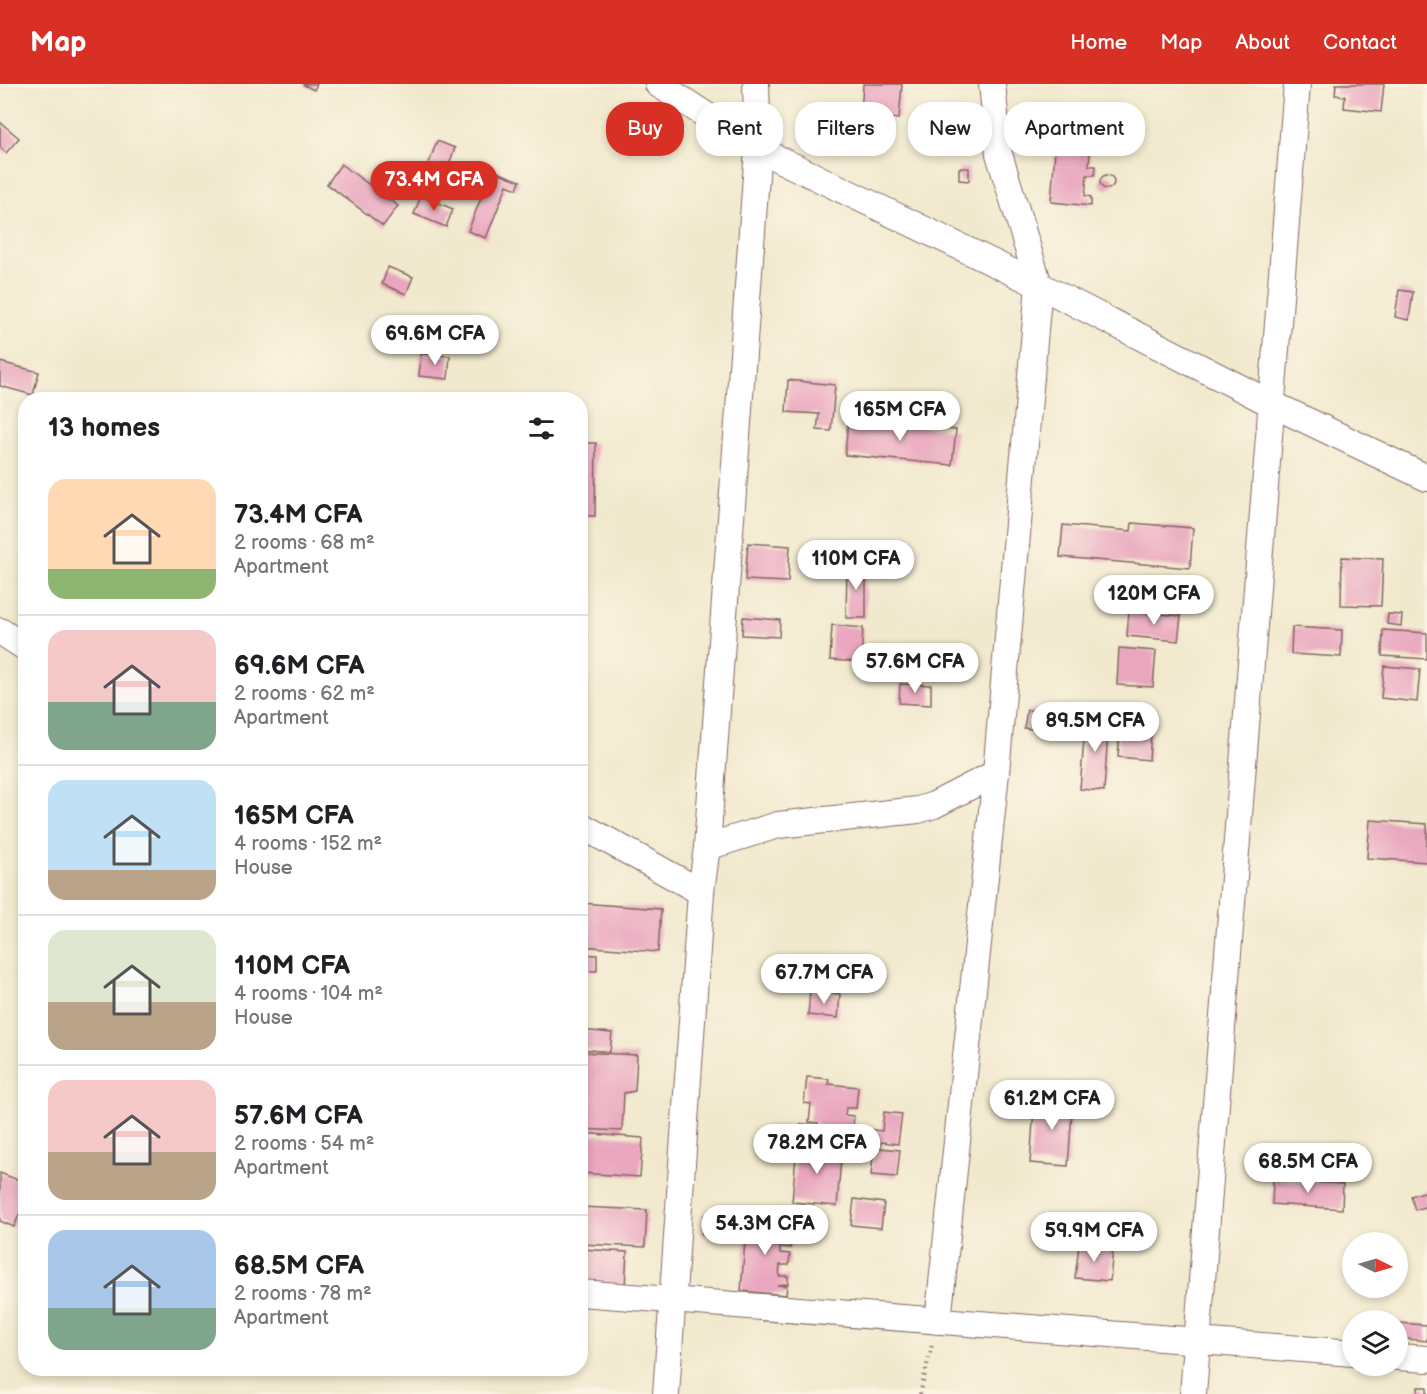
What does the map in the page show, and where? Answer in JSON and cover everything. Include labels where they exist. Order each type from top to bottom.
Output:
[{"type":"street","points":[[658,84],[696,109]]},
{"type":"street","points":[[756,84],[757,102]]},
{"type":"street","points":[[938,1321],[996,773],[1039,285],[999,154],[992,84]]},
{"type":"street","points":[[1193,1394],[1297,84]]},
{"type":"street","points":[[666,1394],[701,892],[707,847],[757,156]]},
{"type":"street","points":[[772,156],[1039,285],[1272,404],[1427,478]]},
{"type":"street","points":[[0,630],[18,642]]},
{"type":"street","points":[[707,847],[778,825],[918,810],[934,805],[996,773]]},
{"type":"street","points":[[588,829],[701,892]]},
{"type":"street","points":[[588,1294],[1342,1352]]},
{"type":"street","points":[[1408,1358],[1427,1359]]},
{"type":"path","points":[[920,1394],[938,1321]]},
{"type":"building","points":[[302,84],[317,84],[314,90]]},
{"type":"building","points":[[863,84],[902,84],[899,119],[896,119],[896,102],[862,102]]},
{"type":"building","points":[[1336,84],[1384,84],[1381,112],[1344,108],[1345,96],[1335,95]]},
{"type":"building","points":[[0,122],[19,138],[6,153],[0,147]]},
{"type":"building","points":[[437,141],[455,148],[444,178],[426,171]]},
{"type":"building","points":[[1055,156],[1090,156],[1089,166],[1096,166],[1095,175],[1087,175],[1085,196],[1091,197],[1091,206],[1051,202]]},
{"type":"building","points":[[341,164],[398,206],[383,226],[327,184]]},
{"type":"building","points":[[959,168],[969,168],[969,181],[959,180]]},
{"type":"building","points":[[492,170],[520,181],[517,189],[507,185],[486,238],[468,231]]},
{"type":"building","points":[[1107,175],[1112,177],[1114,182],[1112,187],[1107,189],[1102,187],[1100,182],[1102,177]]},
{"type":"building","points":[[421,196],[453,209],[446,227],[414,214]]},
{"type":"building","points":[[388,267],[413,277],[406,294],[382,284]]},
{"type":"building","points":[[1399,290],[1413,292],[1409,320],[1395,317]]},
{"type":"building","points":[[421,354],[450,356],[448,379],[419,376]]},
{"type":"building","points":[[0,362],[39,372],[34,392],[22,392],[0,386]]},
{"type":"building","points":[[788,380],[835,385],[831,431],[817,430],[819,414],[786,412]]},
{"type":"building","points":[[848,420],[956,430],[952,465],[845,455]]},
{"type":"building","points":[[588,443],[596,443],[595,516],[588,516]]},
{"type":"building","points":[[1132,523],[1193,528],[1190,568],[1060,557],[1063,525],[1131,531]]},
{"type":"building","points":[[748,543],[790,546],[788,582],[745,580]]},
{"type":"building","points":[[1342,557],[1383,559],[1381,606],[1341,605]]},
{"type":"building","points":[[847,564],[866,565],[866,618],[846,618]]},
{"type":"building","points":[[1129,611],[1181,616],[1178,641],[1127,636]]},
{"type":"building","points":[[1388,614],[1402,615],[1401,626],[1387,624]]},
{"type":"building","points":[[743,617],[780,620],[779,637],[742,635]]},
{"type":"building","points":[[832,625],[863,628],[861,662],[830,660]]},
{"type":"building","points":[[1292,627],[1342,630],[1341,657],[1291,654]]},
{"type":"building","points":[[1383,630],[1427,633],[1427,659],[1382,656]]},
{"type":"building","points":[[1119,648],[1156,651],[1153,687],[1117,685]]},
{"type":"building","points":[[1384,666],[1420,669],[1417,702],[1381,698]]},
{"type":"building","points":[[900,684],[931,685],[931,705],[899,703]]},
{"type":"building","points":[[1027,710],[1049,712],[1046,731],[1024,728]]},
{"type":"building","points":[[1086,715],[1109,717],[1104,791],[1080,789]]},
{"type":"building","points":[[1121,718],[1152,720],[1149,760],[1118,757]]},
{"type":"building","points":[[1370,820],[1427,824],[1427,862],[1367,858]]},
{"type":"building","points":[[588,904],[661,909],[658,952],[588,947]]},
{"type":"building","points":[[588,954],[597,955],[597,971],[588,971]]},
{"type":"building","points":[[810,991],[840,994],[838,1018],[808,1015]]},
{"type":"building","points":[[588,1031],[612,1033],[610,1052],[588,1050]]},
{"type":"building","points":[[588,1052],[637,1055],[635,1091],[624,1093],[622,1131],[588,1129]]},
{"type":"building","points":[[807,1077],[829,1079],[828,1084],[858,1087],[856,1108],[846,1108],[845,1115],[854,1116],[853,1127],[882,1131],[884,1112],[902,1114],[898,1144],[881,1142],[880,1148],[900,1150],[897,1177],[871,1175],[874,1147],[860,1145],[858,1160],[848,1158],[851,1140],[816,1137],[818,1123],[809,1122],[811,1104],[804,1103]]},
{"type":"building","points":[[1035,1096],[1073,1099],[1068,1166],[1030,1163]]},
{"type":"building","points":[[801,1124],[814,1125],[813,1141],[800,1140]]},
{"type":"building","points":[[588,1134],[643,1138],[640,1177],[588,1174]]},
{"type":"building","points":[[797,1144],[842,1147],[837,1206],[792,1202]]},
{"type":"building","points":[[0,1173],[18,1180],[18,1217],[14,1227],[0,1221]]},
{"type":"building","points":[[1273,1180],[1343,1184],[1342,1209],[1272,1204]]},
{"type":"building","points":[[1427,1191],[1427,1206],[1415,1210],[1411,1196]]},
{"type":"building","points":[[854,1199],[884,1203],[881,1228],[851,1225]]},
{"type":"building","points":[[588,1207],[647,1210],[645,1247],[588,1244]]},
{"type":"building","points":[[704,1215],[741,1219],[740,1237],[702,1234]]},
{"type":"building","points":[[747,1216],[782,1219],[781,1226],[793,1227],[792,1235],[780,1234],[780,1237],[791,1238],[790,1248],[780,1247],[780,1253],[790,1254],[789,1265],[780,1265],[779,1276],[788,1276],[788,1284],[777,1285],[787,1286],[786,1295],[741,1291]]},
{"type":"building","points":[[1079,1245],[1113,1248],[1110,1281],[1075,1278]]},
{"type":"building","points":[[588,1250],[627,1252],[625,1287],[588,1285]]},
{"type":"building","points":[[1408,1324],[1427,1325],[1427,1341],[1408,1339]]},
{"type":"building","points":[[1418,1387],[1427,1387],[1427,1394],[1418,1394]]}]
